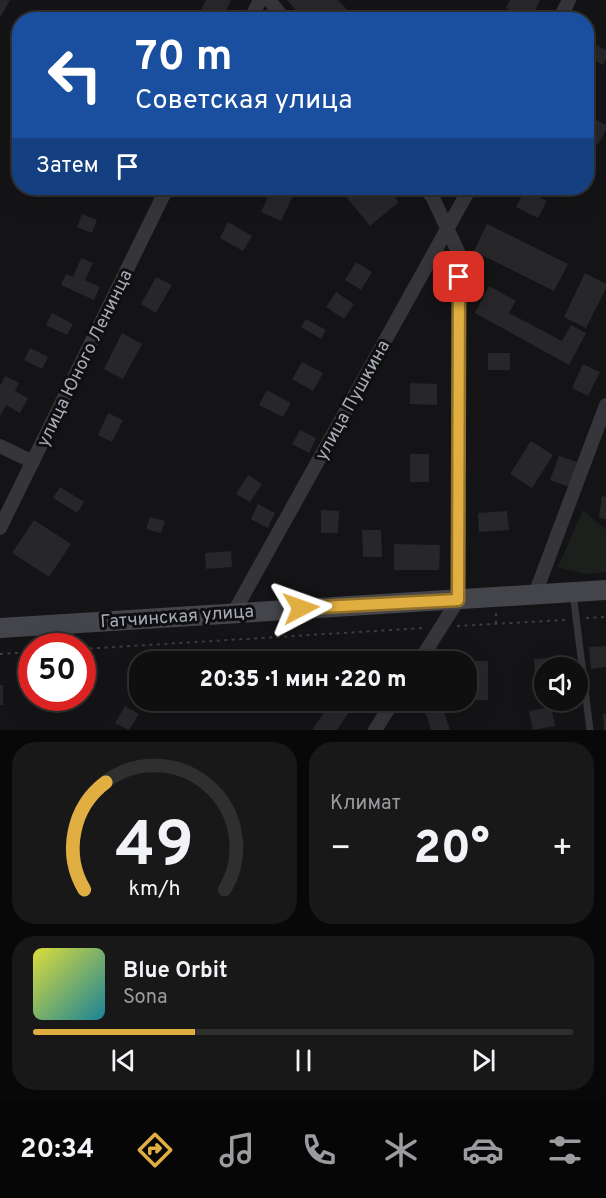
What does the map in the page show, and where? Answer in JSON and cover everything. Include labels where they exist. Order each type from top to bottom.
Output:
[{"type":"main road","name":"Гатчинская улица","points":[[0,628],[606,590]]},
{"type":"street","points":[[269,0],[279,12]]},
{"type":"street","name":"улица Юного Ленинца","points":[[0,528],[164,195]]},
{"type":"street","points":[[426,651],[458,600],[459,254],[431,195]]},
{"type":"street","name":"улица Пушкина","points":[[234,612],[466,195]]},
{"type":"street","points":[[535,594],[606,405]]},
{"type":"street","points":[[0,446],[33,462]]},
{"type":"street","points":[[375,730],[387,711]]},
{"type":"lane","points":[[573,592],[590,730]]},
{"type":"path","points":[[580,619],[606,617]]},
{"type":"path","points":[[454,626],[567,620]]},
{"type":"path","points":[[96,648],[424,628]]},
{"type":"path","points":[[0,654],[18,653]]},
{"type":"shaded area","points":[[583,510],[606,530],[606,572],[586,574],[558,567]]},
{"type":"building","points":[[0,0],[10,0],[0,18]]},
{"type":"building","points":[[206,0],[231,0],[226,12],[200,12]]},
{"type":"building","points":[[287,0],[338,0],[349,12],[298,12]]},
{"type":"building","points":[[510,0],[540,0],[534,12],[514,12],[506,8]]},
{"type":"building","points":[[594,44],[606,50],[603,65],[594,60]]},
{"type":"building","points":[[594,118],[606,125],[606,130],[598,145],[594,143]]},
{"type":"building","points":[[269,195],[293,196],[281,221],[261,212]]},
{"type":"building","points":[[345,195],[393,195],[399,202],[370,226]]},
{"type":"building","points":[[522,195],[535,195],[547,201],[538,218],[516,207]]},
{"type":"building","points":[[82,214],[97,220],[92,233],[77,227]]},
{"type":"building","points":[[228,222],[252,236],[243,251],[220,238]]},
{"type":"building","points":[[487,224],[568,264],[554,291],[474,251]]},
{"type":"building","points":[[81,258],[93,263],[85,280],[100,287],[94,300],[61,285],[66,274],[73,277]]},
{"type":"building","points":[[356,262],[372,272],[361,290],[345,280]]},
{"type":"building","points":[[585,273],[606,284],[586,328],[564,317]]},
{"type":"building","points":[[156,277],[172,285],[156,313],[141,304]]},
{"type":"building","points":[[489,286],[516,301],[509,313],[562,341],[571,325],[586,333],[569,365],[475,313]]},
{"type":"building","points":[[336,292],[354,304],[344,319],[326,307]]},
{"type":"building","points":[[52,313],[73,324],[67,335],[46,325]]},
{"type":"building","points":[[306,319],[326,330],[321,339],[301,327]]},
{"type":"building","points":[[122,333],[142,344],[123,379],[104,369]]},
{"type":"building","points":[[30,348],[48,357],[42,369],[24,360]]},
{"type":"building","points":[[488,353],[510,353],[510,370],[488,370]]},
{"type":"building","points":[[302,362],[323,373],[313,391],[292,379]]},
{"type":"building","points":[[583,364],[600,372],[588,396],[572,388]]},
{"type":"building","points":[[5,376],[19,383],[15,391],[28,398],[20,413],[6,405],[0,416],[0,386]]},
{"type":"building","points":[[410,383],[437,384],[437,405],[410,404]]},
{"type":"building","points":[[267,390],[291,403],[283,417],[259,405]]},
{"type":"building","points":[[108,413],[123,420],[112,442],[98,435]]},
{"type":"building","points":[[300,430],[316,438],[309,453],[292,444]]},
{"type":"building","points":[[531,441],[553,455],[532,488],[510,474]]},
{"type":"building","points":[[410,454],[429,454],[429,482],[410,482]]},
{"type":"building","points":[[559,456],[577,462],[569,487],[550,480]]},
{"type":"building","points":[[248,475],[262,484],[250,502],[236,494]]},
{"type":"building","points":[[60,487],[84,502],[77,513],[53,498]]},
{"type":"building","points":[[602,496],[606,497],[606,519],[599,518]]},
{"type":"building","points":[[258,504],[275,513],[268,528],[251,519]]},
{"type":"building","points":[[321,510],[339,511],[338,533],[321,533]]},
{"type":"building","points":[[507,511],[509,530],[479,532],[478,513]]},
{"type":"building","points":[[150,517],[165,521],[161,533],[146,529]]},
{"type":"building","points":[[34,520],[71,544],[49,577],[12,553]]},
{"type":"building","points":[[362,530],[381,530],[382,557],[363,557]]},
{"type":"building","points":[[394,544],[440,545],[439,570],[394,570]]},
{"type":"building","points":[[231,551],[232,567],[206,569],[205,553]]},
{"type":"building","points":[[606,646],[606,667],[591,669],[589,647]]},
{"type":"building","points":[[477,661],[488,661],[488,700],[477,700]]},
{"type":"building","points":[[0,685],[3,685],[3,705],[0,705]]},
{"type":"building","points":[[125,706],[129,711],[139,714],[129,730],[115,723]]},
{"type":"building","points":[[325,711],[349,712],[337,730],[312,730]]},
{"type":"building","points":[[425,711],[444,711],[450,730],[431,730]]},
{"type":"building","points":[[529,711],[552,711],[555,726],[533,730]]},
{"type":"building","points":[[603,714],[606,714],[606,730],[604,730]]},
{"type":"route","points":[[301,608],[458,600],[459,277]]}]
